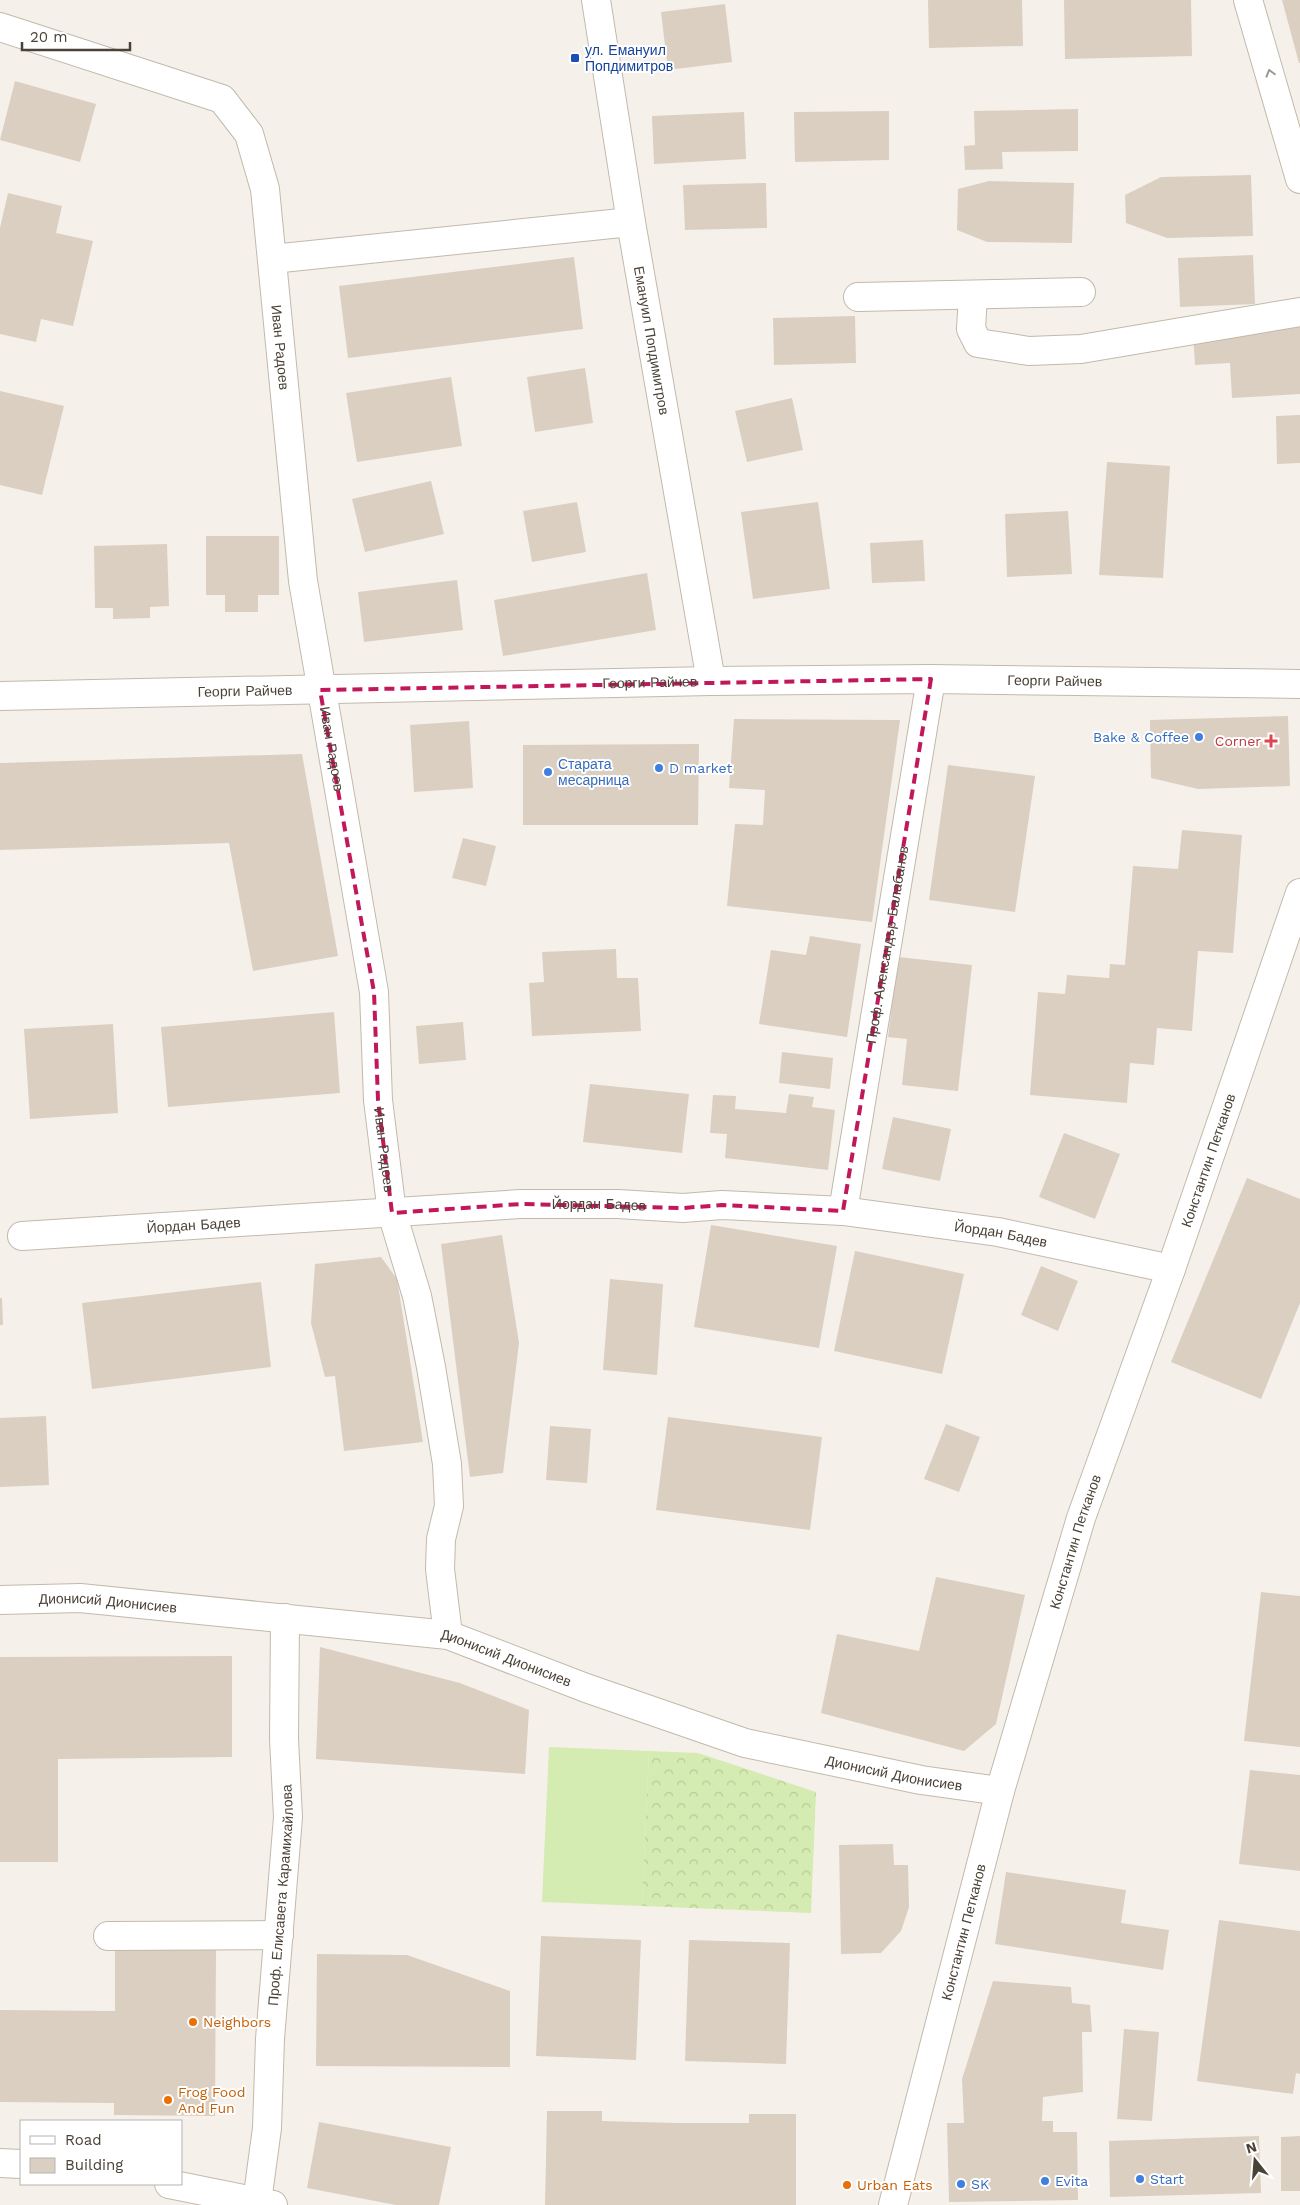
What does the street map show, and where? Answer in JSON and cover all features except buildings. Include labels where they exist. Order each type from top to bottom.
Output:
[{"type":"street","name":"Емануил Попдимитров","points":[[596,0],[631,222],[711,681]]},
{"type":"street","points":[[1248,0],[1300,179]]},
{"type":"street","name":"Иван Радоев","points":[[0,28],[222,99],[249,134],[265,189],[303,580],[320,690],[374,992],[378,1100],[392,1213],[416,1296],[431,1366],[447,1464],[449,1506],[441,1539],[440,1569],[448,1635]]},
{"type":"street","points":[[272,259],[631,222]]},
{"type":"street","points":[[858,297],[1081,292]]},
{"type":"street","points":[[973,295],[971,329],[978,343],[1029,352],[1081,350],[1300,312]]},
{"type":"street","name":"Георги Райчев","points":[[0,696],[711,681],[931,679],[1300,684]]},
{"type":"street","name":"Проф. Александър Балабанов","points":[[843,1211],[931,679]]},
{"type":"street","name":"Константин Петканов","points":[[893,2205],[1000,1791],[1081,1518],[1171,1269],[1300,893]]},
{"type":"street","name":"Йордан Бадев","points":[[22,1236],[520,1204],[618,1204],[683,1208],[722,1205],[843,1211],[998,1232],[1171,1269]]},
{"type":"street","name":"Дионисий Дионисиев","points":[[0,1600],[80,1598],[448,1635],[586,1688],[745,1743],[921,1780],[1000,1791]]},
{"type":"street","name":"Проф. Елисавета Карамихайлова","points":[[265,2203],[270,2039],[288,1817],[284,1739],[285,1618]]},
{"type":"street","points":[[108,1936],[279,1934]]},
{"type":"street","points":[[0,2162],[20,2164]]},
{"type":"street","points":[[174,2185],[265,2203]]},
{"type":"highlighted area","points":[[931,679],[843,1211],[722,1205],[683,1208],[521,1204],[392,1213],[378,1100],[374,992],[320,690]]},
{"type":"green space","points":[[549,1747],[649,1751],[642,1906],[542,1902]]},
{"type":"green space","points":[[649,1751],[698,1753],[816,1792],[811,1913],[642,1906]]},
{"type":"place","name":"ул. Емануил Попдимитров","points":[[575,58]]},
{"type":"place","name":"Bake & Coffee","points":[[1199,737]]},
{"type":"place","name":"Corner","points":[[1271,741]]},
{"type":"place","name":"D market","points":[[659,768]]},
{"type":"place","name":"Старата месарница","points":[[548,772]]},
{"type":"place","name":"Neighbors","points":[[193,2022]]},
{"type":"place","name":"Frog Food And Fun","points":[[168,2100]]},
{"type":"place","name":"Start","points":[[1140,2179]]},
{"type":"place","name":"Evita","points":[[1045,2181]]},
{"type":"place","name":"SK","points":[[961,2184]]},
{"type":"place","name":"Urban Eats","points":[[847,2185]]}]
